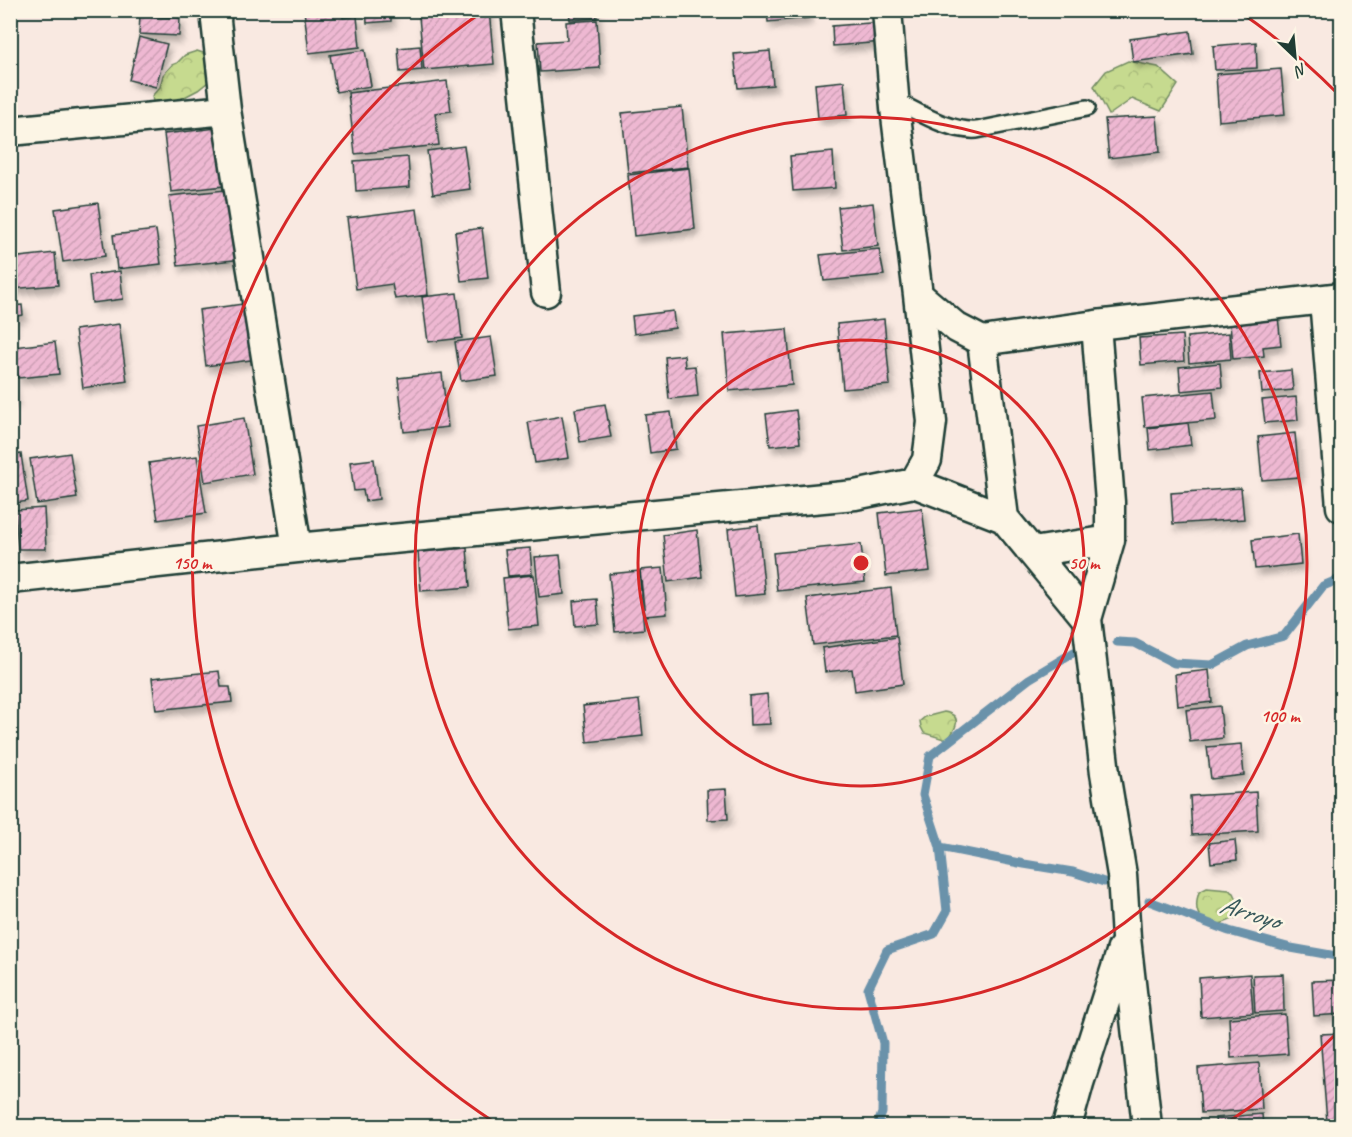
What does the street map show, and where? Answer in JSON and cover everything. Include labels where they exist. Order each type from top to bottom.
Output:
[{"type":"street","points":[[217,10],[216,21],[226,110],[297,548]]},
{"type":"street","points":[[516,10],[546,292]]},
{"type":"street","points":[[887,10],[894,100],[932,422],[927,460],[914,483]]},
{"type":"street","points":[[10,131],[226,110]]},
{"type":"street","points":[[918,295],[957,328],[982,341],[1096,325],[1333,298],[1341,507]]},
{"type":"street","points":[[1096,325],[1110,502],[1110,540],[1087,619],[1105,773],[1122,875],[1126,938],[1147,1126]]},
{"type":"street","points":[[982,341],[1004,518]]},
{"type":"street","points":[[10,579],[297,548],[855,495],[914,483],[1004,518],[1087,619]]},
{"type":"street","points":[[1033,552],[1110,540]]},
{"type":"street","points":[[1067,1126],[1126,938]]},
{"type":"lane","points":[[894,100],[951,127],[965,131],[1087,108]]},
{"type":"green space","points":[[197,51],[208,58],[211,76],[208,82],[175,102],[156,105],[152,96],[160,87],[163,75],[185,55]]},
{"type":"green space","points":[[1128,61],[1158,67],[1178,85],[1161,111],[1132,99],[1109,115],[1094,86],[1106,71]]},
{"type":"green space","points":[[944,712],[956,719],[955,727],[947,740],[924,733],[920,721],[925,717]]},
{"type":"green space","points":[[1207,888],[1229,890],[1234,893],[1239,904],[1235,918],[1218,924],[1204,921],[1198,913],[1197,898],[1199,892]]},
{"type":"building","points":[[304,10],[342,10],[343,18],[357,16],[360,47],[309,53]]},
{"type":"building","points":[[366,10],[391,10],[391,21],[367,23]]},
{"type":"building","points":[[443,10],[489,10],[494,64],[424,70],[419,17],[443,15]]},
{"type":"building","points":[[569,10],[596,10],[597,18],[570,20]]},
{"type":"building","points":[[767,10],[807,10],[808,18],[768,22]]},
{"type":"building","points":[[140,16],[180,18],[179,36],[139,34]]},
{"type":"building","points":[[597,20],[600,68],[540,72],[538,42],[567,40],[566,22]]},
{"type":"building","points":[[882,22],[883,42],[833,46],[832,26]]},
{"type":"building","points":[[1190,31],[1193,54],[1133,62],[1130,39]]},
{"type":"building","points":[[139,37],[167,44],[156,87],[129,80]]},
{"type":"building","points":[[1256,42],[1257,68],[1215,70],[1213,46]]},
{"type":"building","points":[[420,46],[422,70],[400,72],[398,48]]},
{"type":"building","points":[[365,50],[371,86],[336,92],[330,55]]},
{"type":"building","points":[[770,51],[773,85],[738,88],[734,54]]},
{"type":"building","points":[[1281,69],[1285,115],[1219,121],[1216,74]]},
{"type":"building","points":[[447,81],[451,111],[435,113],[439,145],[355,154],[348,93]]},
{"type":"building","points":[[844,81],[847,115],[818,118],[815,84]]},
{"type":"building","points":[[682,107],[688,167],[628,173],[622,113]]},
{"type":"building","points":[[1157,116],[1160,152],[1109,158],[1105,119]]},
{"type":"building","points":[[226,127],[233,185],[171,192],[164,134]]},
{"type":"building","points":[[464,146],[470,189],[433,194],[427,151]]},
{"type":"building","points":[[833,152],[835,188],[793,191],[790,156]]},
{"type":"building","points":[[408,157],[410,187],[356,191],[354,161]]},
{"type":"building","points":[[689,168],[695,229],[634,236],[628,175]]},
{"type":"building","points":[[235,189],[243,259],[178,266],[169,196]]},
{"type":"building","points":[[98,203],[105,256],[63,262],[55,209]]},
{"type":"building","points":[[873,203],[878,246],[843,250],[838,207]]},
{"type":"building","points":[[417,209],[428,295],[395,299],[392,284],[356,289],[347,218]]},
{"type":"building","points":[[482,228],[488,278],[461,281],[455,232]]},
{"type":"building","points":[[156,230],[161,264],[117,269],[113,235]]},
{"type":"building","points":[[879,249],[884,275],[824,281],[820,255]]},
{"type":"building","points":[[55,253],[58,285],[10,289],[10,258]]},
{"type":"building","points":[[120,271],[123,299],[92,303],[89,275]]},
{"type":"building","points":[[457,293],[462,338],[428,342],[422,297]]},
{"type":"building","points":[[250,303],[258,359],[206,366],[199,310]]},
{"type":"building","points":[[22,305],[23,315],[12,317],[13,330],[10,331],[10,306]]},
{"type":"building","points":[[1277,307],[1281,345],[1263,347],[1264,356],[1233,359],[1229,312]]},
{"type":"building","points":[[673,311],[675,328],[634,334],[632,316]]},
{"type":"building","points":[[884,319],[890,385],[843,389],[837,324]]},
{"type":"building","points":[[119,324],[127,381],[83,388],[75,330]]},
{"type":"building","points":[[787,329],[792,385],[729,391],[724,334]]},
{"type":"building","points":[[1229,333],[1231,359],[1189,363],[1187,337]]},
{"type":"building","points":[[1182,335],[1184,361],[1141,365],[1139,338]]},
{"type":"building","points":[[491,337],[497,376],[461,381],[455,342]]},
{"type":"building","points":[[55,342],[59,374],[18,378],[14,347]]},
{"type":"building","points":[[684,355],[685,367],[695,366],[698,396],[669,399],[665,357]]},
{"type":"building","points":[[10,359],[15,401],[10,401]]},
{"type":"building","points":[[1220,363],[1222,387],[1181,391],[1179,367]]},
{"type":"building","points":[[1291,370],[1293,390],[1262,393],[1260,373]]},
{"type":"building","points":[[442,373],[448,427],[404,432],[398,378]]},
{"type":"building","points":[[1213,391],[1216,420],[1145,427],[1142,398]]},
{"type":"building","points":[[1296,397],[1298,420],[1265,423],[1262,400]]},
{"type":"building","points":[[605,404],[611,437],[580,442],[575,409]]},
{"type":"building","points":[[796,410],[800,443],[770,446],[766,414]]},
{"type":"building","points":[[671,412],[676,449],[650,453],[645,415]]},
{"type":"building","points":[[562,416],[569,458],[535,463],[528,422]]},
{"type":"building","points":[[244,418],[253,474],[205,482],[196,426]]},
{"type":"building","points":[[1188,423],[1191,445],[1150,450],[1148,428]]},
{"type":"building","points":[[1295,433],[1299,477],[1262,480],[1258,437]]},
{"type":"building","points":[[70,453],[77,498],[37,504],[30,459]]},
{"type":"building","points":[[21,454],[28,501],[10,504],[10,456]]},
{"type":"building","points":[[197,456],[206,513],[158,520],[149,463]]},
{"type":"building","points":[[374,459],[379,499],[365,501],[363,490],[354,491],[350,462]]},
{"type":"building","points":[[1241,488],[1244,519],[1173,524],[1171,493]]},
{"type":"building","points":[[44,508],[46,549],[18,549],[15,510]]},
{"type":"building","points":[[922,508],[930,571],[886,576],[879,513]]},
{"type":"building","points":[[758,525],[765,594],[735,597],[728,529]]},
{"type":"building","points":[[697,530],[702,577],[668,582],[663,535]]},
{"type":"building","points":[[1298,534],[1301,564],[1255,569],[1252,540]]},
{"type":"building","points":[[861,544],[865,582],[777,591],[773,553]]},
{"type":"building","points":[[467,548],[470,587],[421,591],[418,552]]},
{"type":"building","points":[[530,548],[532,574],[508,576],[505,550]]},
{"type":"building","points":[[560,555],[564,594],[539,597],[535,557]]},
{"type":"building","points":[[663,568],[667,614],[645,616],[640,570]]},
{"type":"building","points":[[639,571],[644,629],[615,632],[609,574]]},
{"type":"building","points":[[534,575],[539,626],[508,629],[503,578]]},
{"type":"building","points":[[891,588],[896,635],[813,645],[807,598]]},
{"type":"building","points":[[597,599],[599,624],[575,626],[573,601]]},
{"type":"building","points":[[897,637],[903,684],[855,691],[852,669],[825,672],[822,648]]},
{"type":"building","points":[[1209,670],[1212,702],[1178,706],[1175,674]]},
{"type":"building","points":[[219,671],[221,687],[230,687],[232,702],[156,710],[152,678]]},
{"type":"building","points":[[767,694],[770,724],[750,725],[749,696]]},
{"type":"building","points":[[639,700],[643,736],[587,742],[583,706]]},
{"type":"building","points":[[1220,706],[1223,738],[1190,742],[1186,710]]},
{"type":"building","points":[[1241,744],[1244,775],[1211,779],[1207,747]]},
{"type":"building","points":[[726,789],[728,819],[708,820],[707,790]]},
{"type":"building","points":[[1256,792],[1258,831],[1192,835],[1190,796]]},
{"type":"building","points":[[1235,840],[1237,860],[1211,863],[1209,843]]},
{"type":"building","points":[[1250,974],[1253,1013],[1201,1017],[1199,978]]},
{"type":"building","points":[[1283,974],[1284,1011],[1255,1013],[1253,975]]},
{"type":"building","points":[[1342,980],[1342,1014],[1314,1016],[1312,981]]},
{"type":"building","points":[[1285,1014],[1288,1054],[1231,1058],[1229,1018]]},
{"type":"building","points":[[1342,1033],[1342,1121],[1327,1122],[1320,1034]]},
{"type":"building","points":[[1259,1063],[1262,1109],[1201,1113],[1198,1068]]},
{"type":"building","points":[[1262,1114],[1263,1126],[1216,1126],[1215,1118]]},
{"type":"waterway","points":[[1117,642],[1135,643],[1174,663],[1212,665],[1247,646],[1284,636],[1323,586],[1342,578]]},
{"type":"waterway","points":[[877,1126],[882,1113],[883,1043],[868,989],[887,950],[934,934],[947,911],[940,847],[923,795],[930,756],[1029,679],[1074,652]]},
{"type":"waterway","name":"Arroyo","points":[[940,847],[1073,872],[1104,882]]},
{"type":"waterway","name":"Arroyo","points":[[1149,901],[1229,931],[1291,948],[1342,957]]}]
